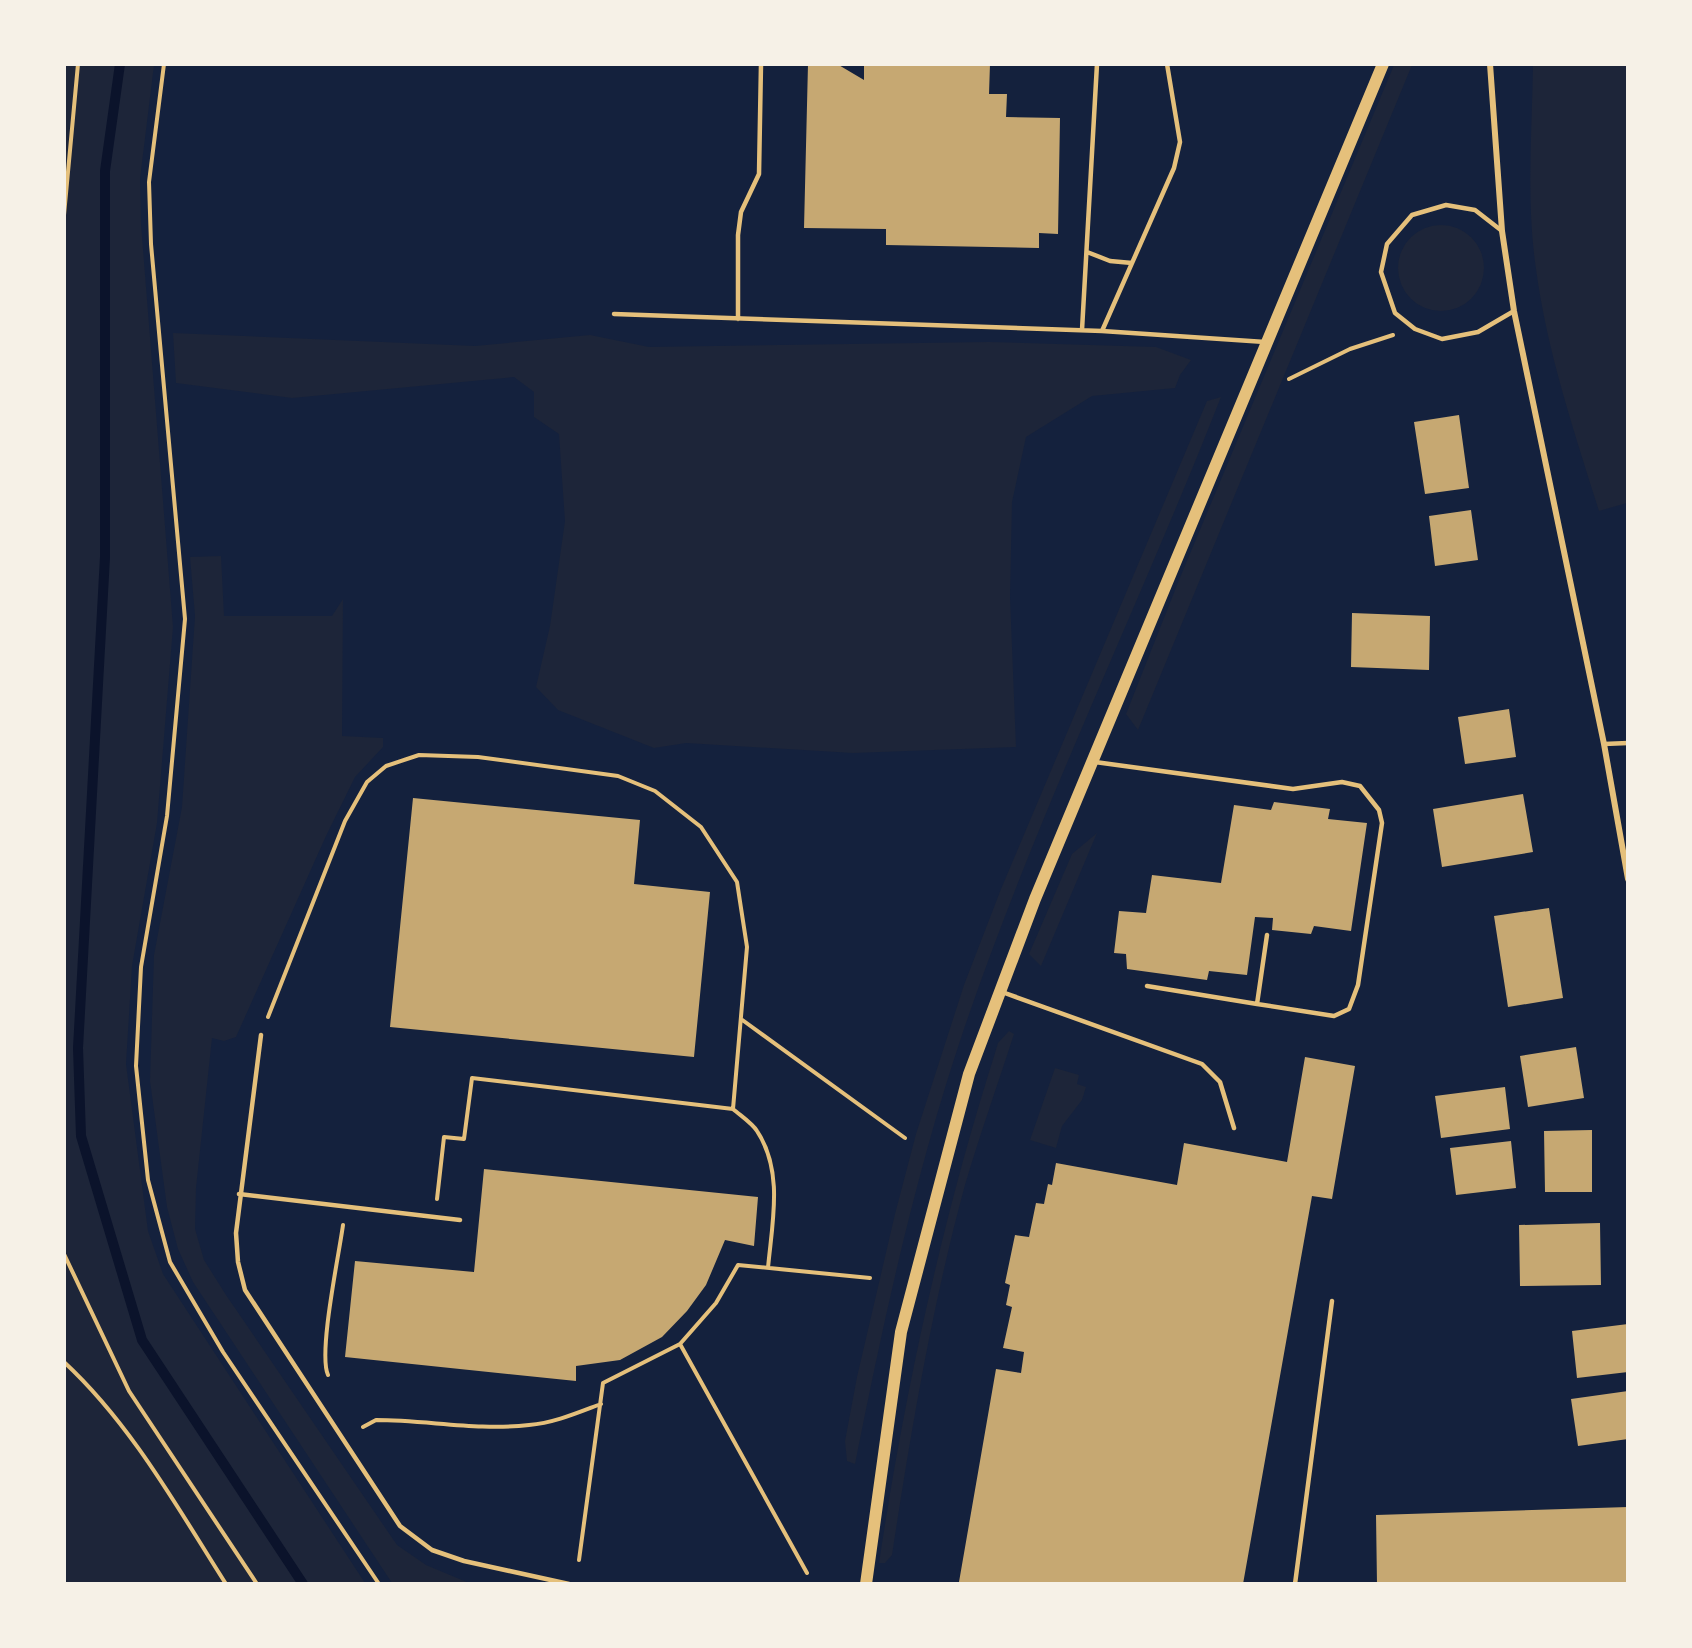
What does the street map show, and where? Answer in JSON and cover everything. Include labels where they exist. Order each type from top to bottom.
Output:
[{"type":"main road","points":[[866,1584],[901,1332],[969,1074],[1002,992],[1035,899],[1383,64]]},
{"type":"street","points":[[1490,64],[1502,231],[1514,311],[1604,744],[1628,879]]},
{"type":"lane","points":[[738,318],[738,235],[741,212],[759,174],[762,64]]},
{"type":"lane","points":[[1082,330],[1098,64]]},
{"type":"lane","points":[[1102,331],[1174,168],[1180,142],[1167,64]]},
{"type":"lane","points":[[1502,231],[1475,210],[1465,208],[1446,205],[1412,215],[1387,244],[1381,272],[1395,313],[1415,329],[1442,339],[1478,332],[1514,311]]},
{"type":"lane","points":[[1087,252],[1110,261],[1132,263]]},
{"type":"lane","points":[[614,314],[1082,330],[1268,342]]},
{"type":"lane","points":[[1604,744],[1628,743]]},
{"type":"lane","points":[[1092,762],[1293,789],[1342,782],[1360,786],[1379,810],[1382,823],[1358,985],[1349,1009],[1334,1016],[1147,986]]},
{"type":"lane","points":[[1257,1004],[1267,935]]},
{"type":"lane","points":[[1002,992],[1202,1064],[1220,1082],[1234,1128]]},
{"type":"lane","points":[[261,1035],[239,1194],[236,1233],[238,1262],[245,1290],[400,1526],[432,1550],[464,1562],[569,1584]]},
{"type":"lane","points":[[239,1194],[459,1220]]},
{"type":"lane","points":[[1295,1584],[1332,1301]]},
{"type":"path","points":[[64,215],[78,64]]},
{"type":"path","points":[[164,64],[149,182],[151,244],[185,619],[167,816],[141,967],[136,1066],[148,1180],[170,1262],[223,1352],[379,1584]]},
{"type":"path","points":[[1289,379],[1350,349],[1415,329]]},
{"type":"path","points":[[261,1035],[345,821],[367,782],[386,766],[419,754],[478,757],[618,776],[655,791],[701,827],[737,882],[747,947],[733,1109]]},
{"type":"path","points":[[741,1019],[905,1138]]},
{"type":"path","points":[[435,1217],[444,1137],[464,1139],[472,1078],[733,1109],[756,1129],[772,1159],[774,1195],[768,1268]]},
{"type":"path","points":[[328,1376],[325,1368],[328,1330],[345,1206]]},
{"type":"path","points":[[64,1254],[129,1391],[257,1584]]},
{"type":"path","points":[[579,1560],[603,1383],[680,1344],[716,1303],[738,1265],[870,1278]]},
{"type":"path","points":[[680,1344],[807,1573]]},
{"type":"path","points":[[64,1362],[88,1384],[144,1457],[226,1584]]},
{"type":"path","points":[[363,1427],[376,1420],[488,1427],[531,1425],[557,1420],[601,1404]]},
{"type":"shaded area","points":[[64,65],[154,65],[140,179],[141,224],[173,627],[157,823],[132,966],[126,1064],[148,1231],[163,1274],[365,1583],[65,1583]]},
{"type":"shaded area","points":[[1394,65],[1412,65],[1138,730],[1126,714],[1179,580]]},
{"type":"shaded area","points":[[1533,65],[1627,65],[1627,503],[1599,511],[1554,361],[1536,269],[1530,193]]},
{"type":"shaded area","points":[[1441,225],[1457,229],[1471,238],[1480,252],[1484,268],[1480,284],[1471,298],[1457,307],[1441,311],[1425,307],[1411,298],[1402,284],[1398,268],[1402,252],[1411,238],[1425,229]]},
{"type":"shaded area","points":[[173,333],[475,346],[590,335],[649,347],[989,342],[1156,347],[1191,360],[1180,375],[1175,388],[1092,396],[1026,437],[1012,502],[1010,597],[1016,747],[853,753],[686,743],[654,748],[558,710],[536,687],[550,626],[565,521],[559,434],[534,417],[534,392],[514,377],[292,398],[176,383]]},
{"type":"shaded area","points":[[1221,397],[1023,869],[964,1029],[931,1136],[902,1245],[855,1464],[847,1461],[845,1441],[857,1377],[916,1134],[964,985],[1001,889],[1207,401]]},
{"type":"shaded area","points":[[221,556],[224,616],[332,616],[343,599],[342,736],[383,738],[383,747],[355,777],[326,836],[236,1037],[224,1041],[212,1038],[196,1188],[195,1229],[204,1260],[226,1295],[397,1545],[426,1565],[469,1583],[392,1583],[193,1282],[178,1249],[167,1207],[150,1081],[154,955],[182,807],[195,616],[190,557]]},
{"type":"shaded area","points":[[1097,833],[1041,966],[1029,954],[1072,854]]},
{"type":"shaded area","points":[[1009,1031],[1014,1034],[965,1185],[942,1276],[915,1415],[892,1555],[885,1563],[879,1563],[913,1370],[942,1242],[998,1043]]},
{"type":"shaded area","points":[[1055,1068],[1079,1075],[1077,1084],[1086,1087],[1082,1100],[1062,1126],[1056,1148],[1030,1140]]},
{"type":"building","points":[[808,64],[837,64],[864,80],[864,64],[990,64],[989,94],[1007,94],[1006,117],[1060,118],[1058,234],[1039,233],[1039,248],[886,245],[886,229],[804,228]]},
{"type":"building","points":[[1459,415],[1469,488],[1425,494],[1414,422]]},
{"type":"building","points":[[1471,510],[1478,560],[1435,566],[1429,516]]},
{"type":"building","points":[[1352,613],[1430,616],[1429,670],[1351,667]]},
{"type":"building","points":[[1509,709],[1516,757],[1465,764],[1458,717]]},
{"type":"building","points":[[1523,794],[1533,852],[1442,867],[1433,809]]},
{"type":"building","points":[[413,798],[640,820],[634,884],[710,892],[694,1057],[390,1027]]},
{"type":"building","points":[[1274,802],[1330,809],[1328,819],[1367,823],[1351,931],[1314,926],[1311,934],[1272,930],[1273,918],[1255,917],[1247,975],[1209,971],[1207,980],[1127,969],[1126,954],[1114,953],[1119,911],[1146,913],[1152,875],[1221,883],[1234,805],[1271,810]]},
{"type":"building","points":[[1549,908],[1563,998],[1508,1007],[1494,916]]},
{"type":"building","points":[[1576,1047],[1584,1098],[1528,1107],[1520,1056]]},
{"type":"building","points":[[1305,1057],[1355,1066],[1332,1199],[1312,1196],[1243,1584],[959,1582],[996,1369],[1021,1373],[1024,1352],[1003,1348],[1012,1307],[1006,1305],[1010,1285],[1005,1283],[1015,1235],[1029,1237],[1036,1203],[1044,1204],[1048,1184],[1052,1185],[1056,1163],[1177,1185],[1184,1143],[1287,1162]]},
{"type":"building","points":[[1505,1087],[1510,1129],[1441,1138],[1435,1096]]},
{"type":"building","points":[[1592,1130],[1592,1192],[1545,1192],[1544,1131]]},
{"type":"building","points":[[1511,1141],[1516,1188],[1456,1195],[1450,1148]]},
{"type":"building","points":[[484,1169],[758,1197],[754,1246],[725,1240],[706,1285],[687,1311],[662,1337],[620,1360],[576,1366],[576,1381],[345,1357],[355,1261],[474,1272]]},
{"type":"building","points":[[1600,1223],[1601,1285],[1520,1286],[1519,1225]]},
{"type":"building","points":[[1628,1324],[1628,1372],[1577,1378],[1572,1331]]},
{"type":"building","points":[[1628,1391],[1628,1439],[1578,1446],[1571,1399]]},
{"type":"building","points":[[1628,1507],[1628,1584],[1377,1584],[1376,1515]]},
{"type":"waterway","points":[[120,64],[105,171],[105,557],[78,1048],[81,1136],[142,1340],[303,1584]]}]
